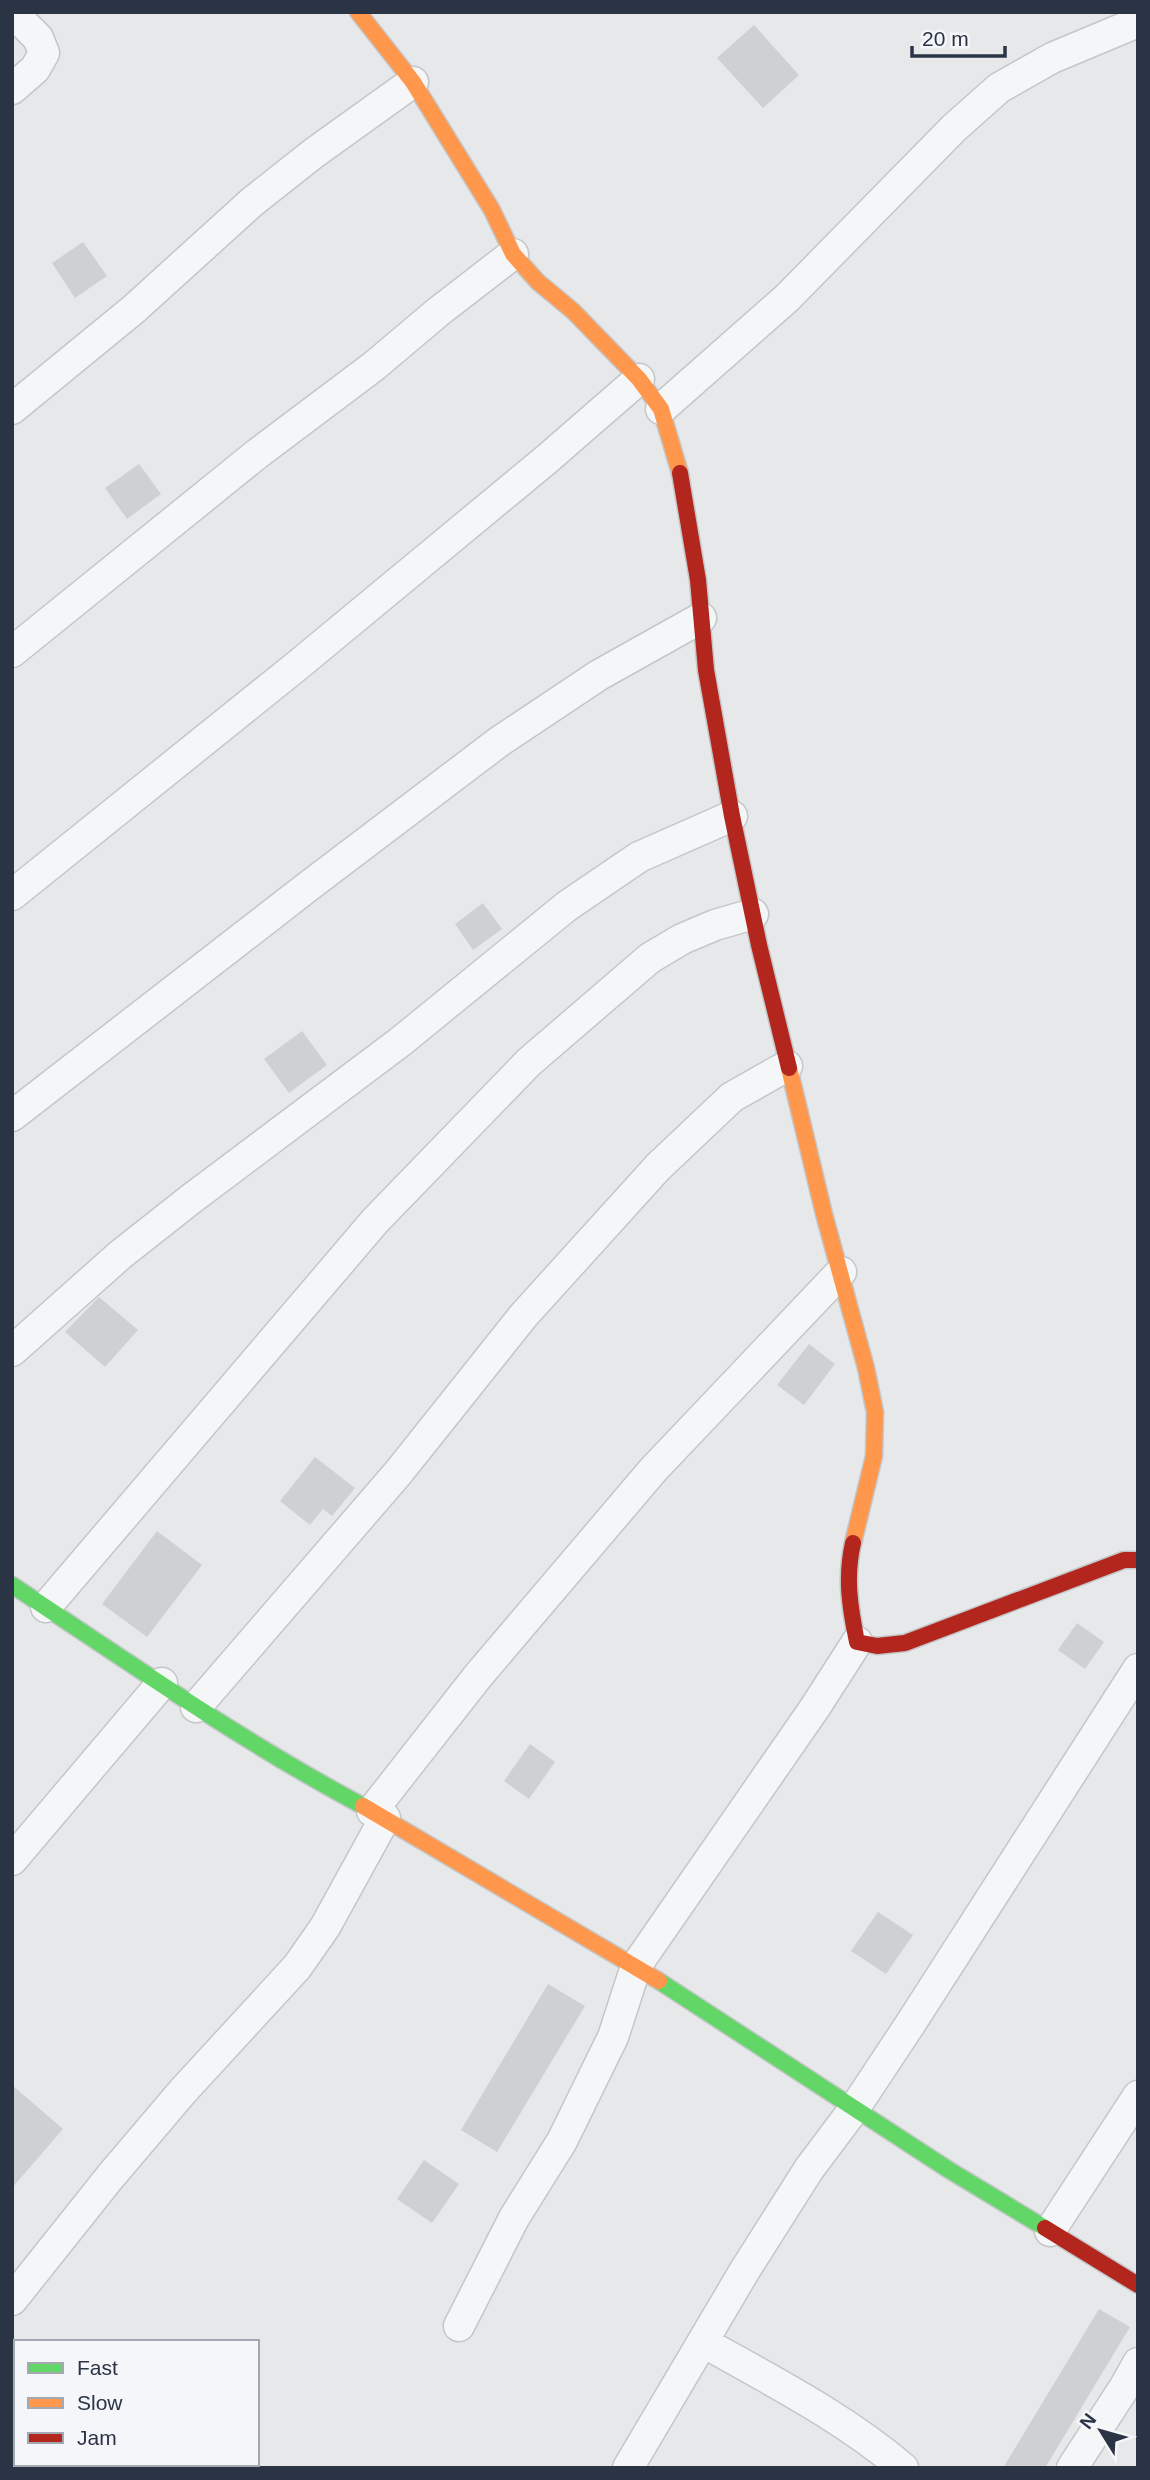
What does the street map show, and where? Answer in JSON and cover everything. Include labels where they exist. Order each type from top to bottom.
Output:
[{"type":"street","points":[[12,12],[38,38],[44,53],[35,69],[12,89]]},
{"type":"street","points":[[358,12],[413,82],[492,211],[513,254],[538,282],[573,311],[639,379],[661,409],[675,451],[687,508],[698,580],[706,670],[732,816],[787,1066],[875,1412],[874,1456],[848,1563],[848,1598],[857,1642],[816,1706],[636,1966],[613,2036],[562,2141],[514,2218],[459,2326]]},
{"type":"street","points":[[661,409],[787,298],[954,128],[999,88],[1052,58],[1138,22]]},
{"type":"street","points":[[12,409],[134,309],[252,202],[413,82]]},
{"type":"street","points":[[12,652],[257,454],[374,366],[513,254]]},
{"type":"street","points":[[12,895],[298,665],[537,468],[639,379]]},
{"type":"street","points":[[12,1116],[500,741],[599,675],[701,618]]},
{"type":"street","points":[[12,1351],[130,1247],[400,1042],[568,906],[639,857],[732,816]]},
{"type":"street","points":[[46,1607],[375,1221],[529,1062],[650,958],[682,939],[715,925],[753,914]]},
{"type":"street","points":[[196,1707],[398,1473],[524,1315],[658,1167],[732,1097],[787,1066]]},
{"type":"street","points":[[12,2301],[175,2101],[297,1967],[325,1927],[378,1814],[478,1676],[653,1470],[841,1272]]},
{"type":"street","points":[[857,1642],[877,1646],[905,1643],[1124,1560],[1138,1560]]},
{"type":"street","points":[[12,1585],[196,1707],[532,1908],[636,1966],[854,2109],[1138,2285]]},
{"type":"street","points":[[628,2468],[809,2169],[854,2109],[1138,1669]]},
{"type":"street","points":[[12,1860],[162,1683]]},
{"type":"street","points":[[1050,2231],[1138,2096]]},
{"type":"street","points":[[703,2342],[823,2410],[875,2443],[903,2468]]},
{"type":"street","points":[[1072,2468],[1138,2363]]},
{"type":"building","points":[[754,25],[799,75],[763,108],[717,58]]},
{"type":"building","points":[[83,242],[107,276],[75,298],[52,263]]},
{"type":"building","points":[[139,464],[161,494],[127,519],[105,488]]},
{"type":"building","points":[[483,903],[502,929],[473,950],[455,924]]},
{"type":"building","points":[[302,1031],[327,1065],[289,1093],[264,1059]]},
{"type":"building","points":[[99,1297],[138,1330],[105,1367],[65,1332]]},
{"type":"building","points":[[809,1344],[835,1364],[804,1405],[777,1385]]},
{"type":"building","points":[[315,1457],[355,1488],[332,1516],[323,1509],[310,1525],[280,1501]]},
{"type":"building","points":[[157,1531],[202,1565],[147,1637],[102,1604]]},
{"type":"building","points":[[1077,1623],[1104,1642],[1085,1669],[1058,1650]]},
{"type":"building","points":[[530,1744],[555,1762],[529,1799],[504,1781]]},
{"type":"building","points":[[878,1912],[913,1935],[886,1974],[851,1951]]},
{"type":"building","points":[[548,1984],[585,2006],[497,2152],[461,2130]]},
{"type":"building","points":[[12,2085],[63,2129],[12,2188]]},
{"type":"building","points":[[424,2160],[459,2184],[432,2223],[397,2199]]},
{"type":"building","points":[[1099,2309],[1130,2327],[1045,2468],[1003,2468]]},
{"type":"traffic: fast","points":[[12,1585],[229,1728],[363,1806]]},
{"type":"traffic: fast","points":[[659,1981],[949,2170],[1045,2228]]},
{"type":"traffic: slow","points":[[358,12],[413,82],[492,210],[513,254],[538,282],[573,311],[639,379],[661,409],[680,473]]},
{"type":"traffic: slow","points":[[789,1068],[875,1412],[874,1456],[853,1543]]},
{"type":"traffic: slow","points":[[363,1806],[659,1981]]},
{"type":"traffic: jam","points":[[680,473],[698,580],[706,670],[732,816],[759,945],[789,1068]]},
{"type":"traffic: jam","points":[[853,1543],[849,1593],[857,1642],[877,1646],[905,1643],[1124,1560],[1138,1560]]},
{"type":"traffic: jam","points":[[1045,2228],[1138,2285]]}]
